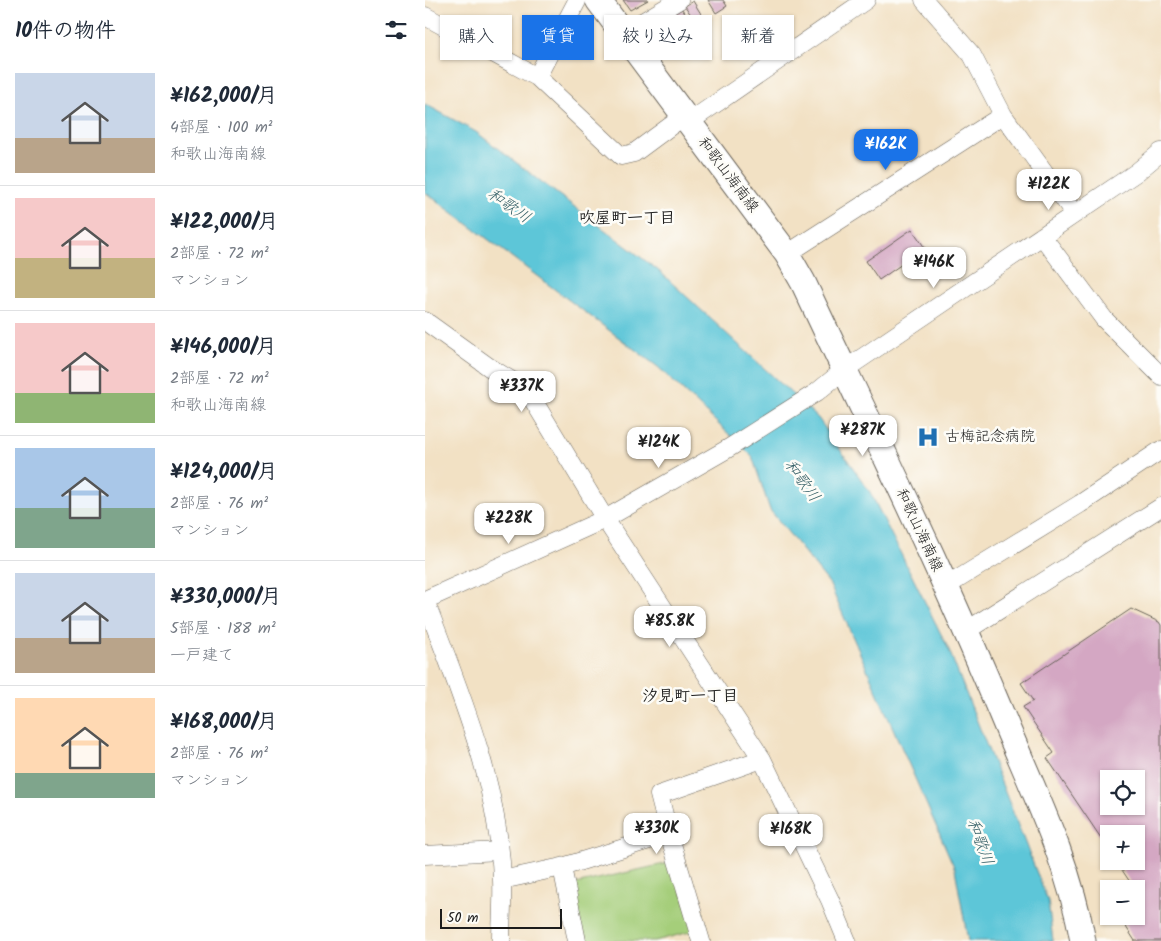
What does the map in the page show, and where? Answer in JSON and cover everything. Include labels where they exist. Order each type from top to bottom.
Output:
[{"type":"main road","name":"和歌山海南線","points":[[597,11],[686,119],[787,254],[803,282],[966,631],[1065,866],[1079,914],[1083,941]]},
{"type":"street","points":[[537,77],[597,11],[679,0]]},
{"type":"street","points":[[425,16],[537,77],[621,156],[634,153],[865,0]]},
{"type":"street","points":[[924,0],[972,54],[1003,115],[1074,213]]},
{"type":"street","points":[[787,254],[1003,115]]},
{"type":"street","points":[[501,941],[502,880],[496,826],[476,737],[425,600],[605,519],[729,448],[817,392],[844,370],[1137,172],[1161,152]]},
{"type":"street","points":[[1042,236],[1104,320],[1161,376]]},
{"type":"street","points":[[425,321],[489,367],[527,390],[605,519],[762,759],[830,900],[847,941]]},
{"type":"street","points":[[945,587],[1080,504],[1161,450]]},
{"type":"street","points":[[966,631],[1161,508]]},
{"type":"street","points":[[701,941],[659,795],[762,759]]},
{"type":"street","points":[[502,880],[561,867],[669,834]]},
{"type":"street","points":[[425,856],[499,851]]},
{"type":"street","points":[[561,867],[577,941]]},
{"type":"green space","points":[[673,862],[694,931],[655,941],[582,941],[571,885]]},
{"type":"water","name":"和歌川","points":[[425,104],[476,132],[659,271],[818,418],[870,492],[949,650],[1048,901],[1053,941],[968,941],[955,869],[829,583],[770,510],[752,456],[658,367],[425,192]]},
{"type":"building","points":[[623,0],[648,0],[630,10]]},
{"type":"building","points":[[708,0],[723,0],[727,6],[716,13]]},
{"type":"building","points":[[693,1],[702,15],[691,15],[685,6]]},
{"type":"building","points":[[682,9],[686,15],[672,15]]},
{"type":"building","points":[[912,229],[925,248],[879,280],[866,261]]},
{"type":"building","points":[[1131,609],[1159,622],[1161,625],[1161,941],[1135,941],[1125,925],[1145,925],[1145,880],[1129,880],[1122,870],[1145,870],[1145,825],[1100,825],[1100,837],[1047,758],[1054,753],[1023,707],[1033,701],[1021,683]]},
{"type":"place","name":"古梅記念病院","points":[[928,437]]},
{"type":"district","name":"吹屋町一丁目","points":[[627,218]]},
{"type":"district","name":"汐見町一丁目","points":[[690,696]]}]
